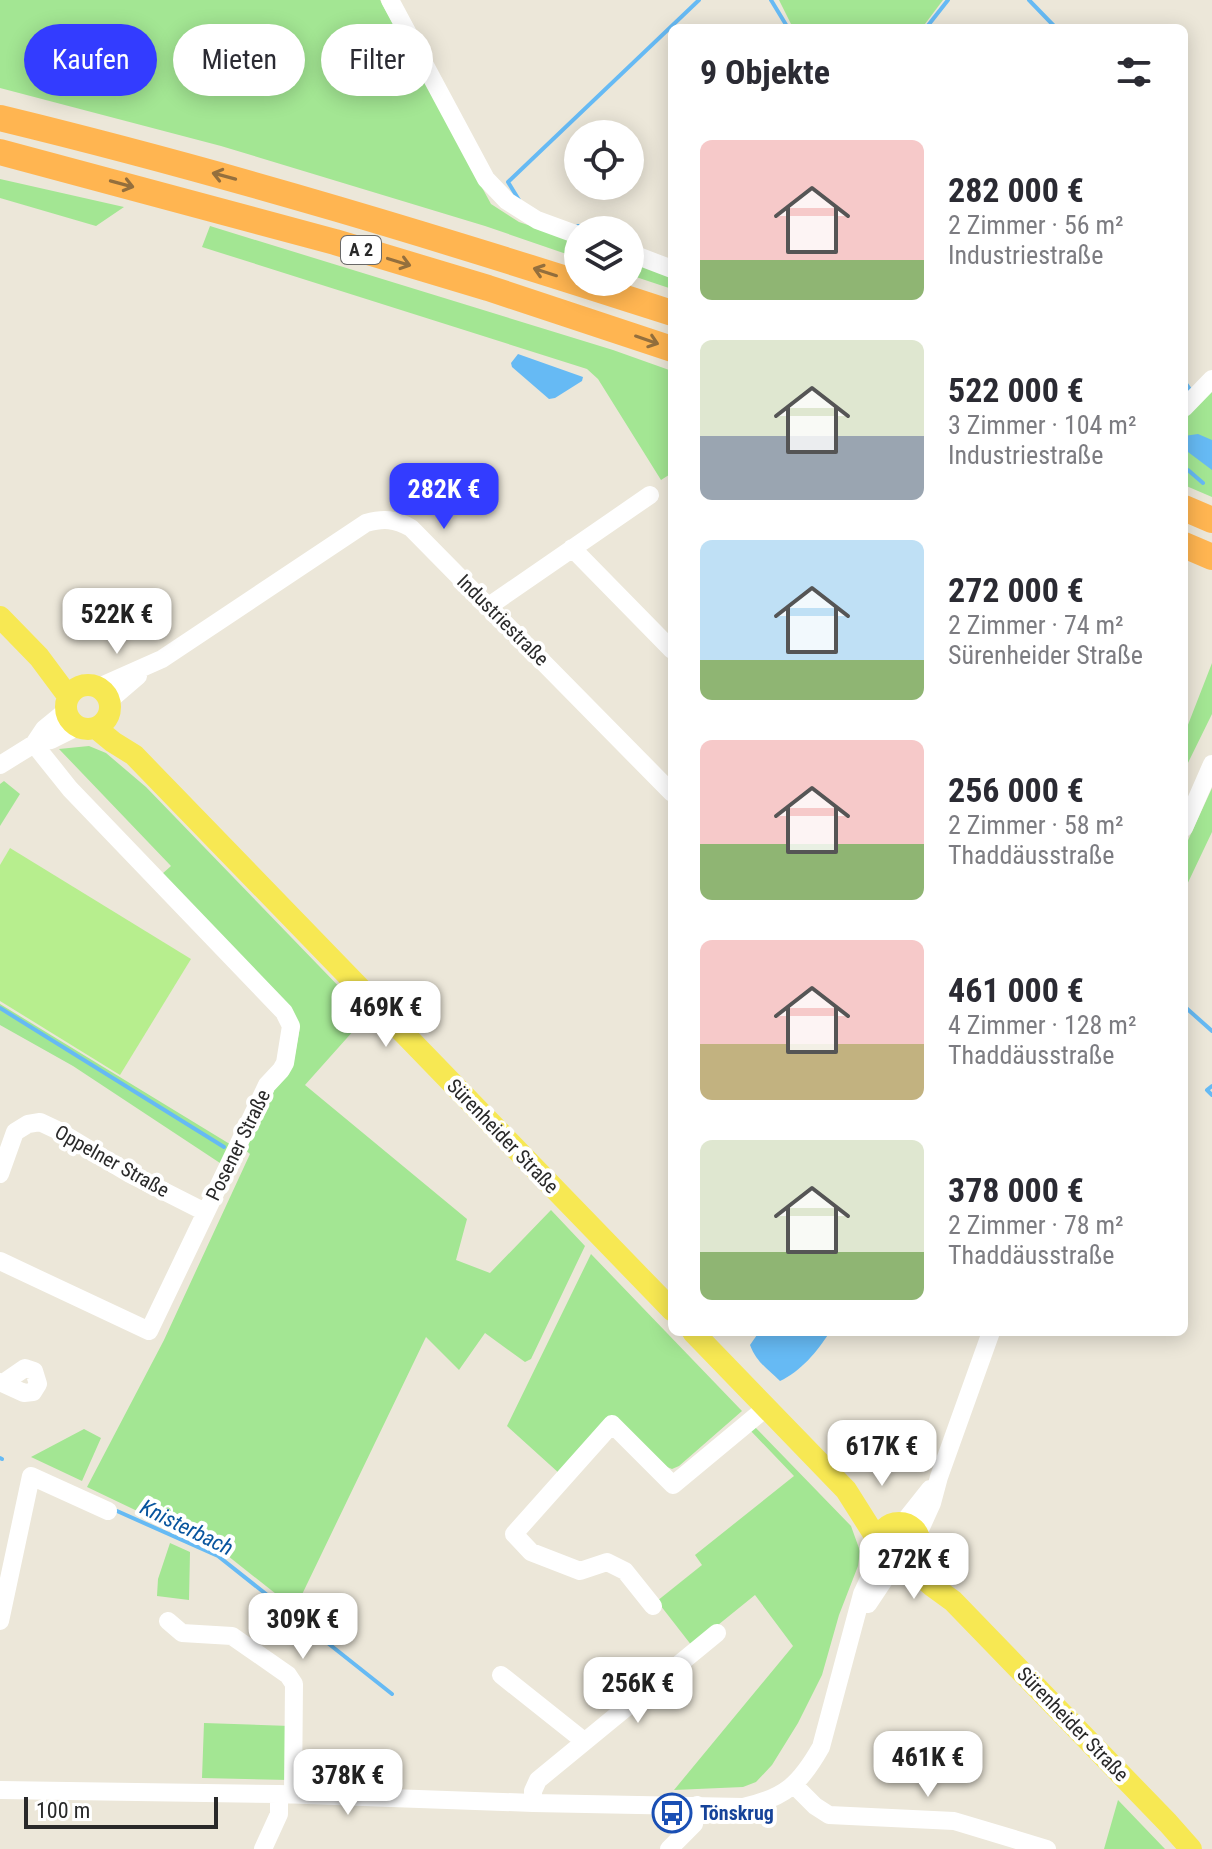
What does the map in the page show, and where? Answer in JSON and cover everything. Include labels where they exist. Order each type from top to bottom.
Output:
[{"type":"highway","name":"A 2","points":[[0,118],[300,197],[668,312]]},
{"type":"highway","name":"A 2","points":[[0,152],[335,242],[488,288],[668,348]]},
{"type":"highway","points":[[1188,510],[1212,520]]},
{"type":"highway","points":[[1188,547],[1212,557]]},
{"type":"main road","name":"Sürenheider Straße","points":[[0,617],[88,706],[113,742],[134,755],[668,1306]]},
{"type":"main road","name":"Sürenheider Straße","points":[[697,1336],[899,1545],[931,1585],[953,1601],[1191,1849]]},
{"type":"street","points":[[390,0],[486,179],[507,201],[537,220],[564,230]]},
{"type":"street","points":[[644,258],[668,267]]},
{"type":"street","points":[[1188,404],[1212,379]]},
{"type":"street","points":[[489,606],[650,495]]},
{"type":"street","name":"Industriestraße","points":[[0,765],[35,743],[51,740],[88,706],[366,523],[382,518],[399,521],[411,528],[668,789]]},
{"type":"street","points":[[572,548],[668,646]]},
{"type":"street","name":"Posener Straße","points":[[0,1261],[149,1331],[267,1085],[285,1063],[291,1026],[284,1012],[70,789],[35,743]]},
{"type":"street","points":[[1188,819],[1212,764]]},
{"type":"street","name":"Oppelner Straße","points":[[0,1174],[15,1132],[28,1124],[40,1122],[130,1174],[205,1212]]},
{"type":"street","points":[[0,1790],[286,1794],[743,1807],[779,1796],[808,1770],[821,1747],[862,1594],[932,1503],[990,1336]]},
{"type":"street","points":[[653,1606],[625,1571],[607,1562],[580,1571],[559,1564],[531,1552],[514,1534],[612,1424],[673,1485],[767,1407]]},
{"type":"street","points":[[0,1621],[31,1476],[108,1511]]},
{"type":"street","points":[[168,1621],[182,1633],[232,1636],[288,1675],[294,1684],[286,1794],[263,1849]]},
{"type":"street","points":[[533,1803],[533,1791],[538,1780],[717,1633]]},
{"type":"street","points":[[501,1675],[584,1741]]},
{"type":"street","points":[[794,1785],[829,1815],[954,1821],[1047,1849]]},
{"type":"street","points":[[669,1849],[694,1824],[697,1805]]},
{"type":"green space","points":[[0,0],[380,0],[393,24],[321,24],[321,96],[432,96],[491,204],[519,222],[564,237],[564,253],[221,146],[30,96],[157,96],[157,24],[24,24],[24,94],[0,88]]},
{"type":"green space","points":[[779,0],[943,0],[925,24],[791,24]]},
{"type":"green space","points":[[0,179],[124,207],[96,226],[0,198]]},
{"type":"green space","points":[[210,226],[668,370],[668,476],[661,480],[598,379],[587,369],[202,247]]},
{"type":"green space","points":[[644,266],[668,274],[668,288],[644,280]]},
{"type":"green space","points":[[1212,388],[1212,497],[1188,487],[1188,410]]},
{"type":"green space","points":[[1212,663],[1212,714],[1188,763],[1188,725]]},
{"type":"green space","points":[[89,746],[106,753],[146,787],[349,997],[354,1011],[363,1020],[305,1085],[467,1219],[456,1260],[490,1273],[551,1210],[585,1246],[531,1359],[525,1362],[485,1333],[459,1370],[426,1337],[295,1609],[223,1552],[87,1487],[164,1340],[250,1154],[243,1148],[273,1089],[293,1066],[300,1027],[288,1005],[162,874],[171,866],[59,749]]},
{"type":"green space","points":[[4,781],[20,794],[0,826],[0,784]]},
{"type":"green space","points":[[1212,788],[1212,832],[1188,883],[1188,840]]},
{"type":"green space","points":[[10,848],[191,959],[120,1075],[0,1001],[0,865]]},
{"type":"green space","points":[[0,1004],[233,1146],[223,1165],[73,1066],[0,1025]]},
{"type":"green space","points":[[591,1254],[742,1411],[672,1469],[613,1416],[560,1474],[507,1426]]},
{"type":"green space","points":[[753,1425],[851,1526],[860,1551],[858,1566],[839,1615],[822,1675],[772,1765],[756,1782],[743,1787],[674,1790],[793,1646],[755,1595],[692,1646],[657,1601],[702,1565],[695,1555],[794,1476],[749,1429]]},
{"type":"green space","points":[[84,1429],[101,1438],[82,1481],[31,1457]]},
{"type":"green space","points":[[170,1543],[190,1552],[189,1600],[157,1596],[158,1579]]},
{"type":"green space","points":[[204,1723],[290,1726],[289,1780],[202,1778]]},
{"type":"green space","points":[[1118,1800],[1165,1849],[1104,1849]]},
{"type":"water","points":[[518,354],[583,377],[582,381],[549,399],[512,367],[511,363]]},
{"type":"water","points":[[1198,434],[1212,440],[1212,470],[1188,452],[1188,435]]},
{"type":"water","points":[[756,1336],[827,1336],[808,1360],[780,1381],[759,1361],[750,1345]]},
{"type":"waterway","points":[[674,24],[699,0]]},
{"type":"waterway","points":[[771,0],[786,24]]},
{"type":"waterway","points":[[929,24],[948,0]]},
{"type":"waterway","points":[[1029,0],[1052,24]]},
{"type":"waterway","points":[[519,200],[508,182],[668,30]]},
{"type":"waterway","points":[[1188,387],[1191,391]]},
{"type":"waterway","points":[[1188,470],[1203,483]]},
{"type":"waterway","points":[[0,1008],[224,1147]]},
{"type":"waterway","points":[[1188,1010],[1212,1031]]},
{"type":"waterway","points":[[1212,1086],[1207,1090],[1212,1095]]},
{"type":"waterway","name":"Knisterbach","points":[[117,1511],[218,1556],[392,1694]]},
{"type":"place","name":"Tönskrug","points":[[672,1813]]}]
